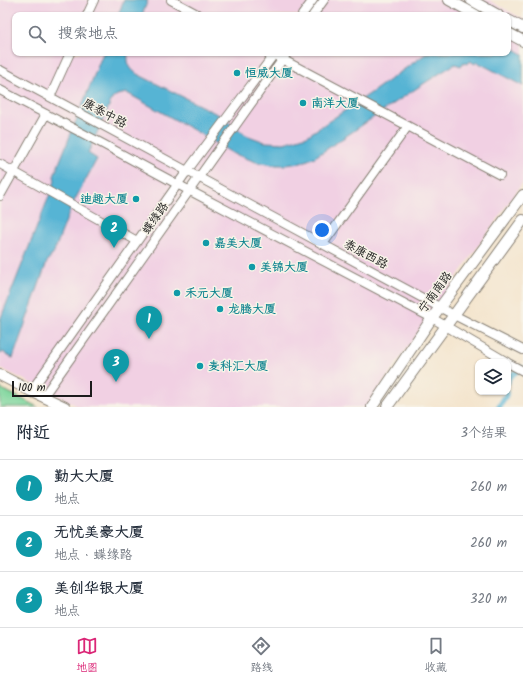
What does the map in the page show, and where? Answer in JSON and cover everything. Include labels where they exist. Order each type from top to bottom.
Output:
[{"type":"main road","points":[[449,0],[471,12]]},
{"type":"main road","points":[[471,0],[493,12]]},
{"type":"main road","points":[[511,22],[523,28]]},
{"type":"main road","points":[[511,35],[523,42]]},
{"type":"main road","name":"宁南南路","points":[[372,407],[432,318],[523,195]]},
{"type":"main road","points":[[387,407],[523,220]]},
{"type":"main road","points":[[0,375],[31,391],[52,407]]},
{"type":"main road","points":[[0,381],[65,407]]},
{"type":"street","points":[[88,12],[94,0]]},
{"type":"street","points":[[171,0],[193,12]]},
{"type":"street","points":[[304,12],[313,0]]},
{"type":"street","points":[[316,12],[324,0]]},
{"type":"street","points":[[50,97],[69,56]]},
{"type":"street","name":"蝶缘路","points":[[31,391],[177,184],[272,56]]},
{"type":"street","points":[[285,56],[355,98],[500,175]]},
{"type":"street","name":"蝶缘路","points":[[42,399],[285,56]]},
{"type":"street","name":"康泰中路","points":[[0,70],[198,177]]},
{"type":"street","points":[[0,90],[432,318],[502,359]]},
{"type":"street","points":[[0,196],[46,114]]},
{"type":"street","points":[[323,244],[408,126]]},
{"type":"street","points":[[0,164],[137,241]]},
{"type":"street","name":"泰康西路","points":[[198,177],[522,350]]},
{"type":"street","points":[[511,364],[523,371]]},
{"type":"shaded area","points":[[0,0],[489,0],[510,12],[12,12],[12,56],[511,56],[511,12],[523,19],[523,182],[366,407],[80,407],[0,368]]},
{"type":"green space","points":[[0,388],[38,407],[0,407]]},
{"type":"water","points":[[124,0],[148,0],[143,12],[119,12]]},
{"type":"water","points":[[511,47],[523,54],[523,86],[477,62],[475,64],[470,61],[468,64],[464,62],[461,66],[455,64],[315,157],[301,163],[285,165],[272,165],[256,162],[232,153],[127,93],[117,95],[112,99],[88,153],[97,159],[72,205],[54,252],[47,262],[13,358],[6,355],[4,352],[0,354],[0,320],[55,181],[54,176],[102,56],[128,56],[129,65],[137,74],[221,116],[246,135],[265,142],[284,143],[307,136],[423,56],[511,56]]},
{"type":"waterway","points":[[511,376],[521,368]]},
{"type":"waterway","points":[[499,407],[506,395]]},
{"type":"place","name":"恒威大厦","points":[[237,73]]},
{"type":"place","name":"南洋大厦","points":[[303,103]]},
{"type":"place","name":"迪趣大厦","points":[[136,199]]},
{"type":"place","name":"嘉美大厦","points":[[206,243]]},
{"type":"place","name":"无忧美豪大厦","points":[[114,248]]},
{"type":"place","name":"美锦大厦","points":[[252,267]]},
{"type":"place","name":"禾元大厦","points":[[177,293]]},
{"type":"place","name":"龙腾大厦","points":[[220,309]]},
{"type":"place","name":"勤大大厦","points":[[149,339]]},
{"type":"place","name":"麦科汇大厦","points":[[200,366]]},
{"type":"place","name":"美创华银大厦","points":[[116,382]]}]
